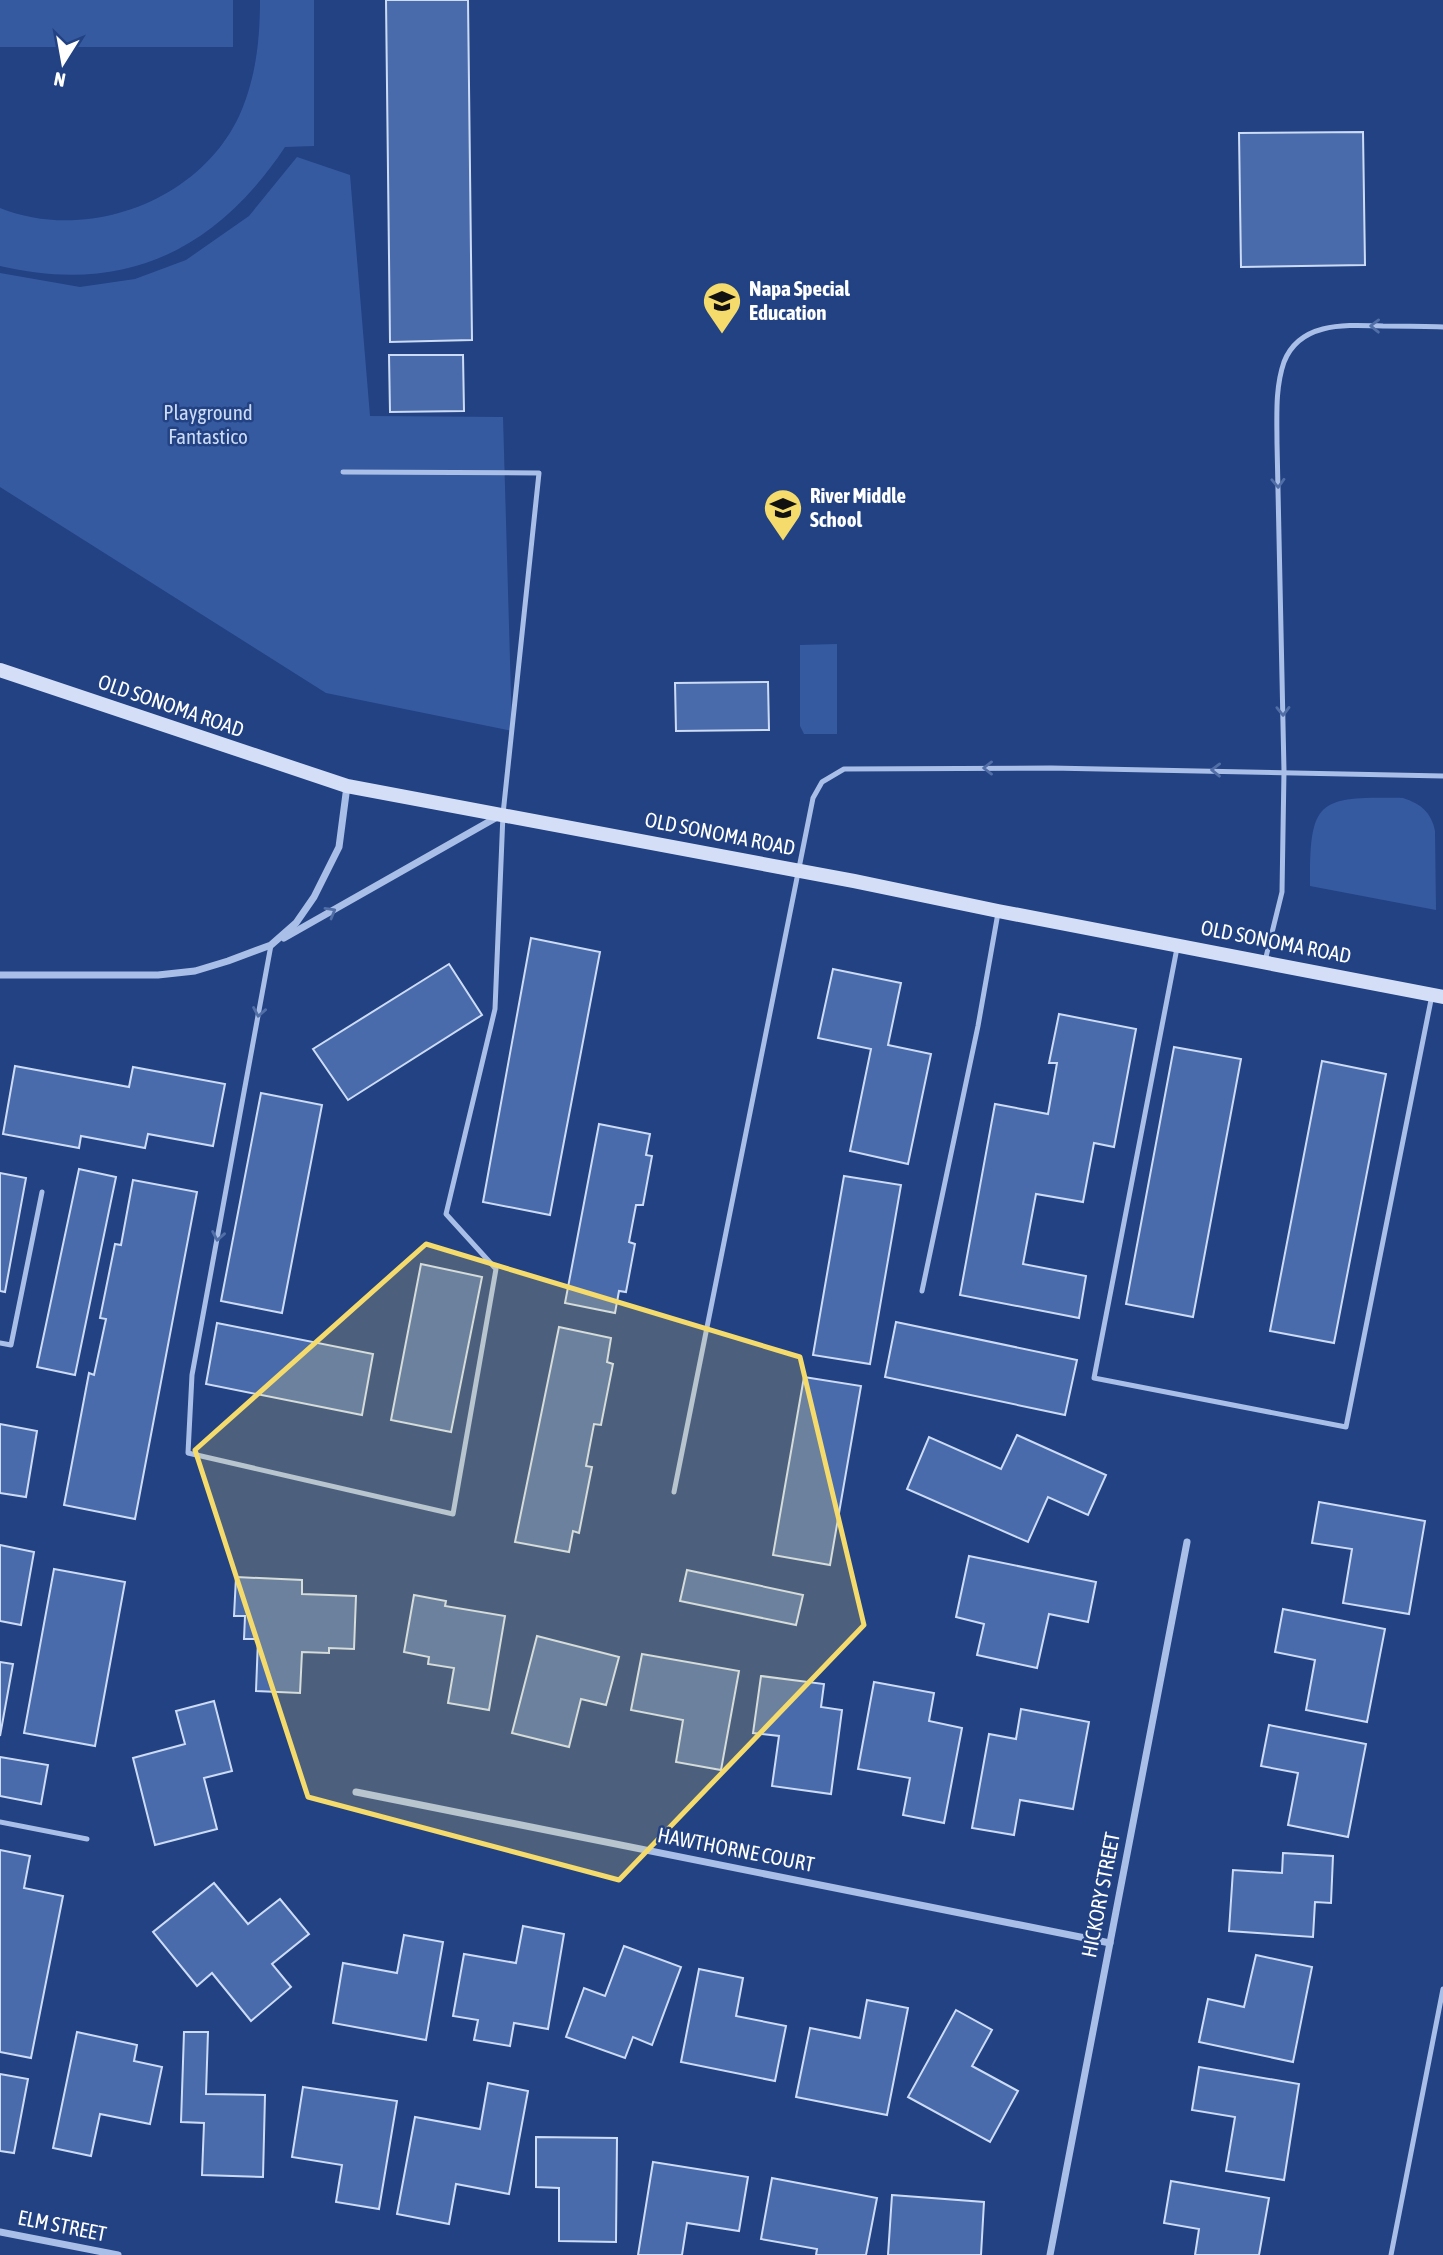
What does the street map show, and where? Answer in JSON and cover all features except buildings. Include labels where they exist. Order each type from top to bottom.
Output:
[{"type":"main road","name":"OLD SONOMA ROAD","points":[[0,670],[347,786],[1438,996]]},
{"type":"street","points":[[271,945],[296,923],[340,846],[347,786]]},
{"type":"street","points":[[0,975],[158,975],[206,968],[271,945],[503,814]]},
{"type":"street","name":"HICKORY STREET","points":[[1050,2255],[1187,1542]]},
{"type":"street","name":"HAWTHORNE COURT","points":[[356,1792],[1110,1943]]},
{"type":"street","name":"ELM STREET","points":[[0,2232],[118,2255]]},
{"type":"lane","points":[[1265,961],[1282,892],[1284,771],[1277,443],[1278,389],[1285,361],[1294,344],[1312,332],[1337,325],[1443,327]]},
{"type":"lane","points":[[271,945],[192,1375],[188,1453],[453,1514],[496,1269],[446,1214],[495,1009],[503,814],[539,473],[343,472]]},
{"type":"lane","points":[[674,1492],[813,798],[822,782],[844,769],[1051,768],[1443,776]]},
{"type":"lane","points":[[922,1291],[978,1026],[998,911]]},
{"type":"lane","points":[[1178,944],[1094,1378],[1346,1426],[1438,996]]},
{"type":"lane","points":[[0,1343],[11,1345],[42,1192]]},
{"type":"lane","points":[[0,1822],[87,1839]]},
{"type":"lane","points":[[1391,2255],[1443,1989]]},
{"type":"highlighted area","points":[[426,1244],[800,1357],[864,1625],[619,1880],[308,1797],[195,1450]]},
{"type":"green space","points":[[0,0],[233,0],[233,47],[0,47]]},
{"type":"green space","points":[[260,0],[314,0],[314,146],[285,147],[258,183],[229,214],[197,238],[163,256],[126,269],[87,274],[45,273],[0,266],[0,208],[34,218],[69,220],[104,217],[138,207],[170,191],[198,170],[222,144],[240,114],[256,58]]},
{"type":"green space","name":"Playground Fantastico","points":[[297,157],[350,175],[370,416],[503,417],[512,731],[326,693],[0,487],[0,273],[80,287],[135,279],[186,260],[249,216]]},
{"type":"green space","points":[[837,644],[837,734],[804,734],[800,726],[800,645]]},
{"type":"green space","points":[[1403,798],[1424,810],[1433,824],[1436,910],[1310,886],[1312,835],[1317,819],[1325,809],[1336,802],[1353,799]]},
{"type":"place","name":"Napa Special Education","points":[[722,335]]},
{"type":"place","name":"River Middle School","points":[[783,542]]}]
